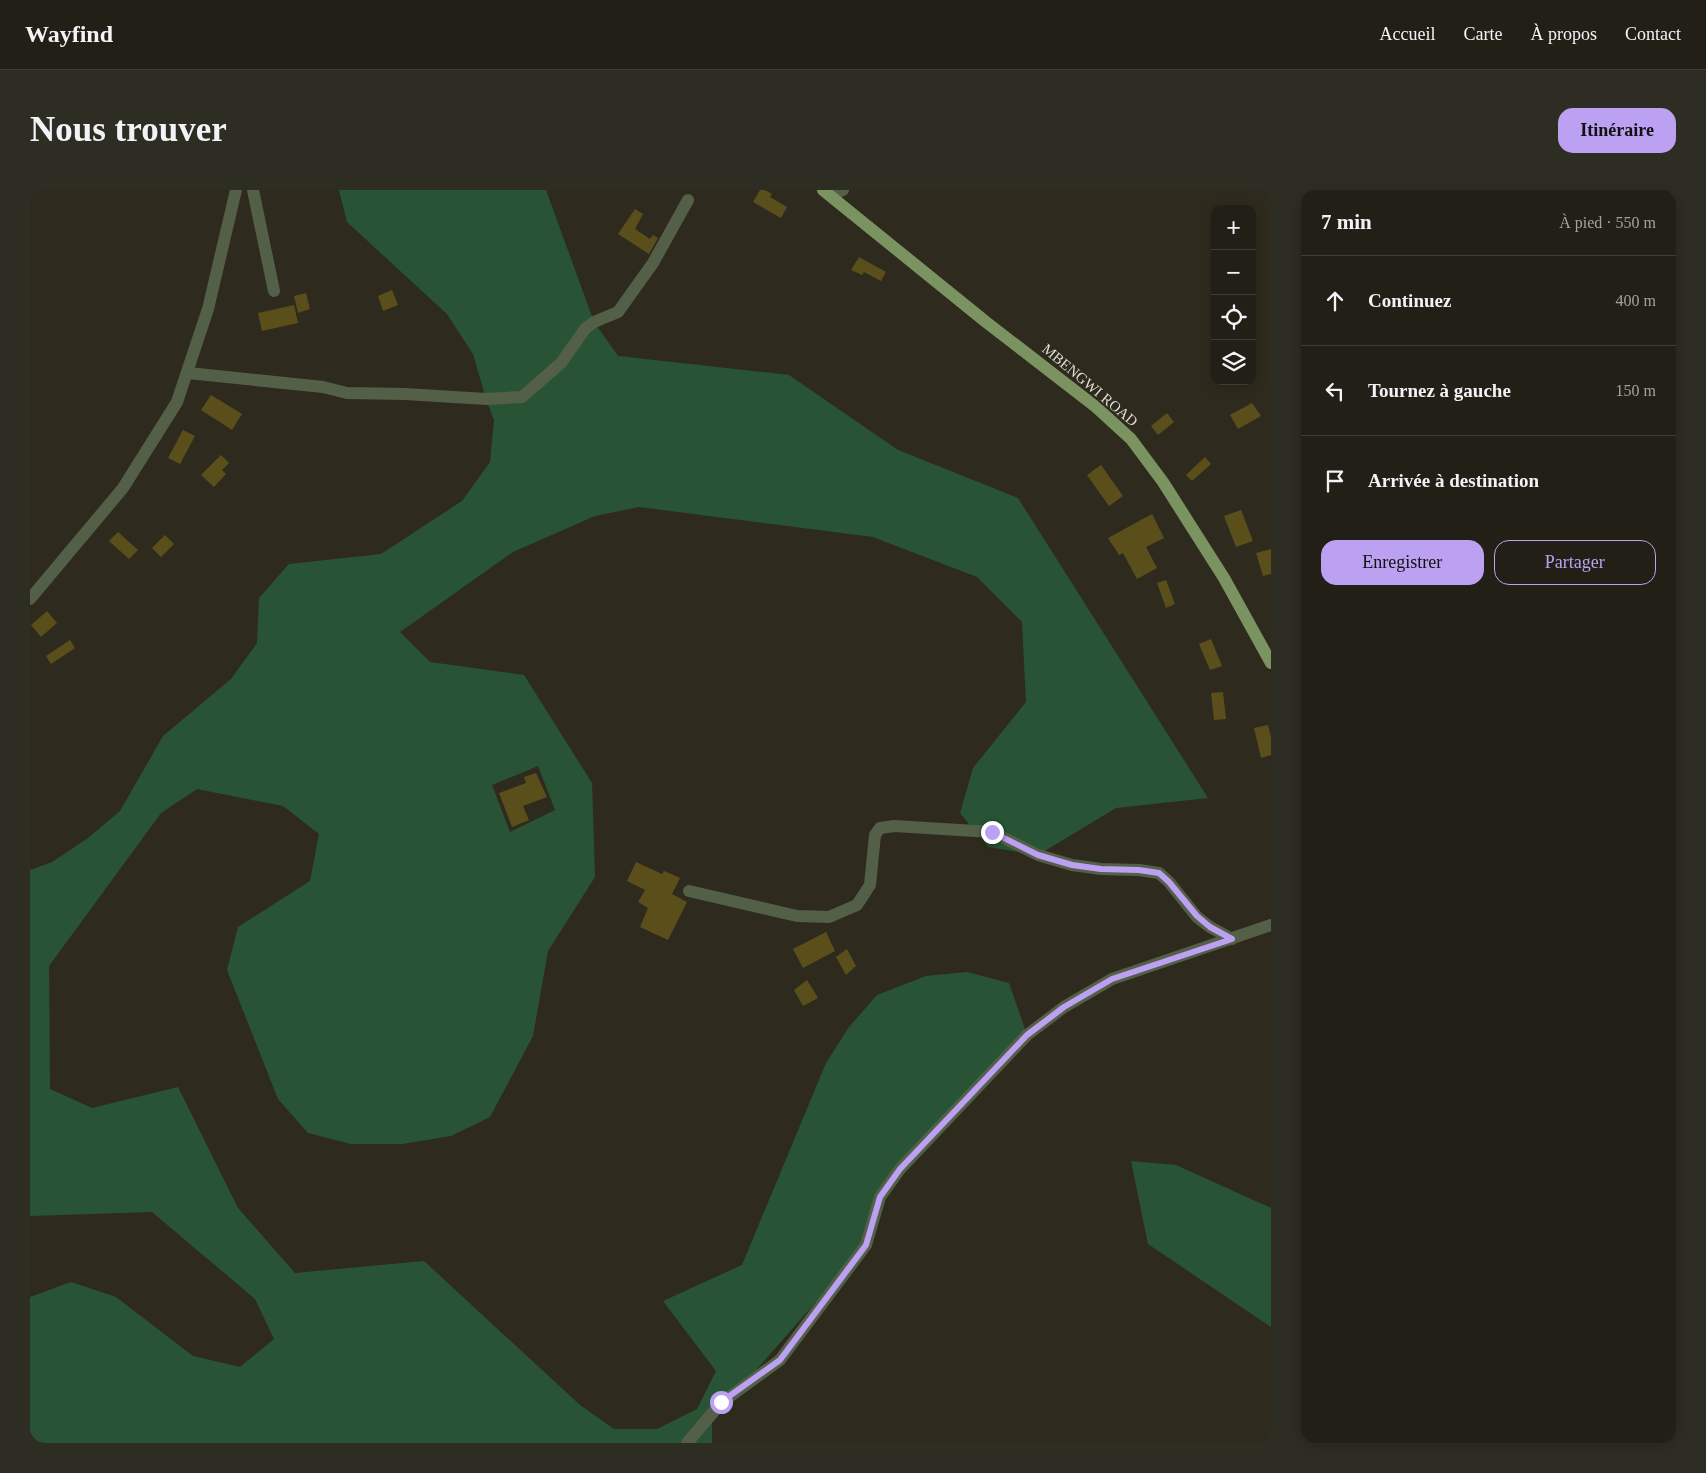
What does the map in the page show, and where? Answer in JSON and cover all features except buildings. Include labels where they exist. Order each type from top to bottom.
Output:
[{"type":"main road","name":"MBENGWI ROAD","points":[[827,193],[986,322],[1096,407],[1131,439],[1163,482],[1224,578],[1271,663]]},
{"type":"street","points":[[30,599],[123,488],[177,402],[208,309],[236,190]]},
{"type":"street","points":[[253,190],[274,291]]},
{"type":"street","points":[[827,193],[843,190]]},
{"type":"street","points":[[188,373],[323,387],[347,393],[405,394],[486,399],[522,396],[561,363],[585,329],[594,322],[618,312],[652,263],[688,200]]},
{"type":"street","points":[[689,891],[797,916],[829,917],[857,905],[870,884],[875,835],[880,828],[894,826],[992,832],[1038,855],[1072,865],[1159,873],[1169,882],[1197,916],[1210,927],[1232,939]]},
{"type":"street","points":[[687,1443],[721,1402],[780,1360],[866,1245],[880,1197],[900,1169],[1027,1035],[1064,1007],[1112,979],[1271,925]]},
{"type":"green space","points":[[339,190],[546,190],[594,322],[618,356],[789,375],[898,450],[1018,498],[1208,798],[1116,808],[1038,855],[988,847],[960,813],[973,768],[1026,702],[1022,622],[977,577],[873,537],[639,507],[595,516],[513,552],[400,632],[430,662],[524,675],[592,783],[595,877],[548,951],[533,1036],[490,1117],[451,1136],[402,1144],[351,1144],[308,1133],[278,1099],[227,970],[238,927],[310,881],[319,834],[283,806],[197,789],[161,813],[49,966],[50,1089],[92,1108],[178,1087],[238,1208],[295,1273],[424,1261],[580,1405],[614,1429],[657,1429],[697,1409],[716,1371],[663,1301],[742,1265],[826,1063],[849,1027],[877,995],[926,976],[967,972],[1009,983],[1027,1035],[880,1197],[866,1245],[712,1420],[712,1443],[30,1443],[30,1297],[71,1282],[116,1297],[193,1356],[240,1367],[274,1339],[255,1299],[152,1212],[30,1216],[30,870],[52,862],[88,838],[120,811],[163,736],[231,679],[257,643],[259,598],[289,564],[381,554],[462,501],[490,462],[494,420],[473,354],[447,314],[347,222]],"holes":[[[538,766],[555,810],[510,832],[492,785]]]},
{"type":"green space","points":[[1131,1161],[1176,1165],[1271,1208],[1271,1327],[1148,1244]]},
{"type":"route","points":[[721,1402],[780,1360],[866,1245],[880,1197],[900,1169],[1027,1035],[1064,1007],[1112,979],[1232,939],[1210,927],[1197,916],[1169,882],[1159,873],[1072,865],[1038,855],[992,832]]}]
